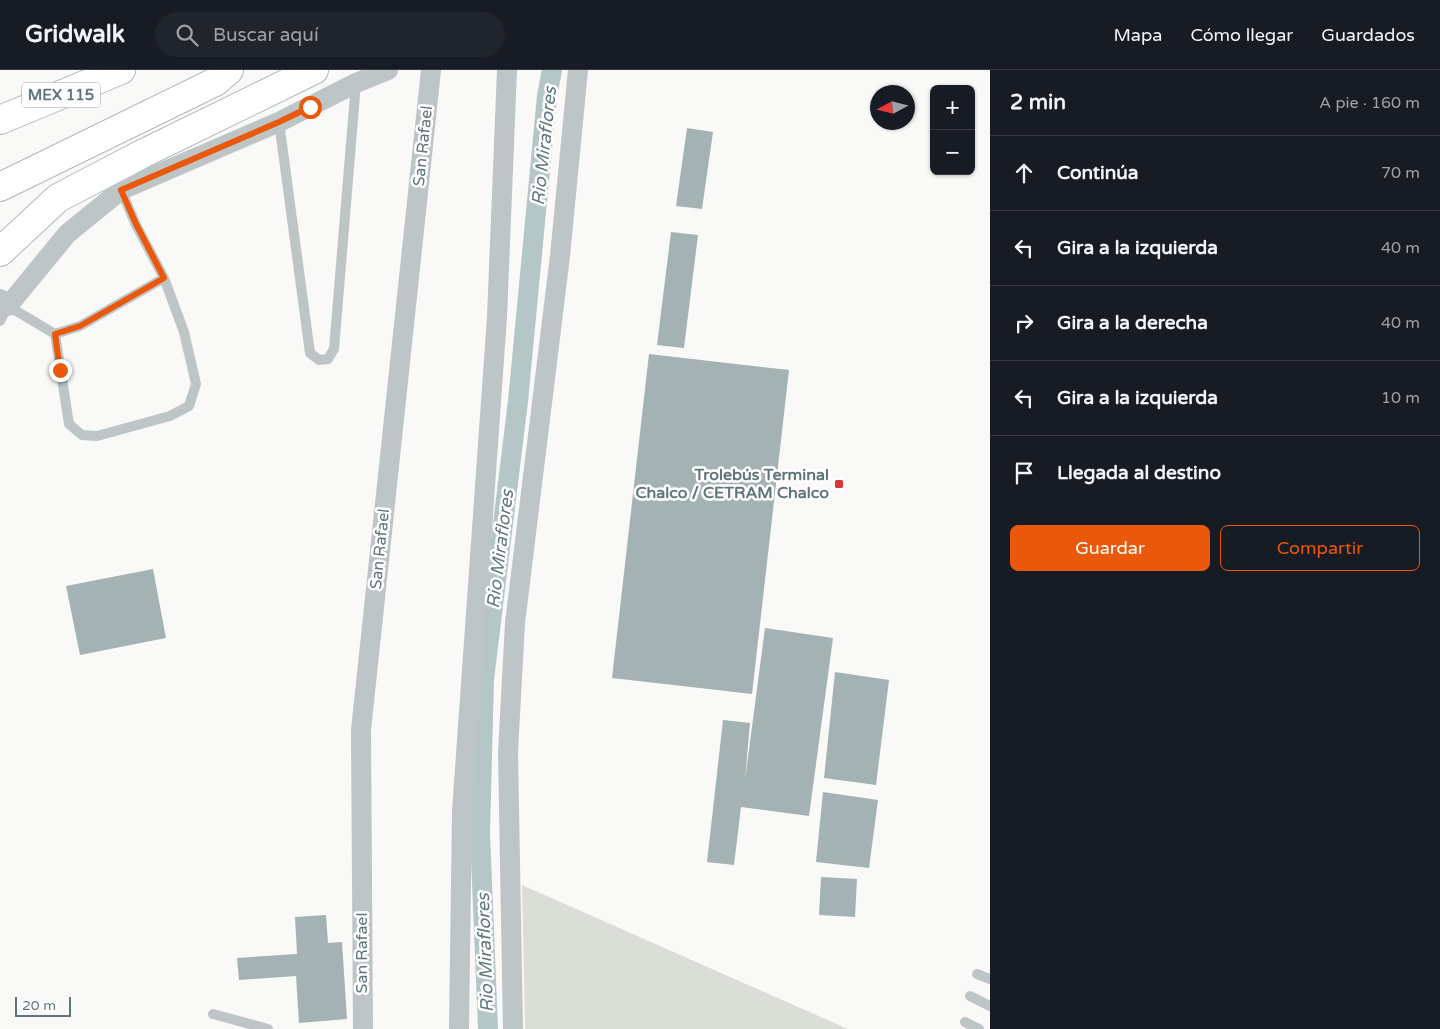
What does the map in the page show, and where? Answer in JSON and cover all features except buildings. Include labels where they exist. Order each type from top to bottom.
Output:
[{"type":"main road","name":"MEX 115","points":[[0,120],[121,70]]},
{"type":"main road","points":[[0,187],[215,82],[229,70]]},
{"type":"main road","points":[[0,252],[58,198],[142,154],[314,70]]},
{"type":"street","points":[[3,308],[67,234],[121,190],[279,122],[356,83],[388,70]]},
{"type":"street","name":"San Rafael","points":[[363,1029],[361,730],[431,70]]},
{"type":"street","points":[[459,1029],[462,811],[497,317],[507,70]]},
{"type":"street","points":[[513,1029],[508,752],[515,623],[560,256],[578,70]]},
{"type":"lane","points":[[279,122],[310,353],[319,360],[328,359],[334,350],[356,83]]},
{"type":"lane","points":[[55,334],[68,424],[82,435],[97,436],[170,416],[189,406],[196,384],[184,332],[164,278],[121,190]]},
{"type":"lane","points":[[3,308],[55,334],[80,326],[164,278]]},
{"type":"lane","points":[[977,974],[990,979]]},
{"type":"lane","points":[[970,996],[990,1006]]},
{"type":"lane","points":[[214,1014],[268,1029]]},
{"type":"lane","points":[[964,1022],[979,1029]]},
{"type":"shaded area","points":[[522,885],[848,1029],[525,1029]]},
{"type":"waterway","name":"Rio Miraflores","points":[[488,1029],[480,833],[484,679],[518,401],[547,96],[552,70]]},
{"type":"place","name":"Trolebús Terminal Chalco / CETRAM Chalco","points":[[839,484]]},
{"type":"route","points":[[60,370],[55,334],[80,326],[164,278],[121,190],[310,107]]}]
